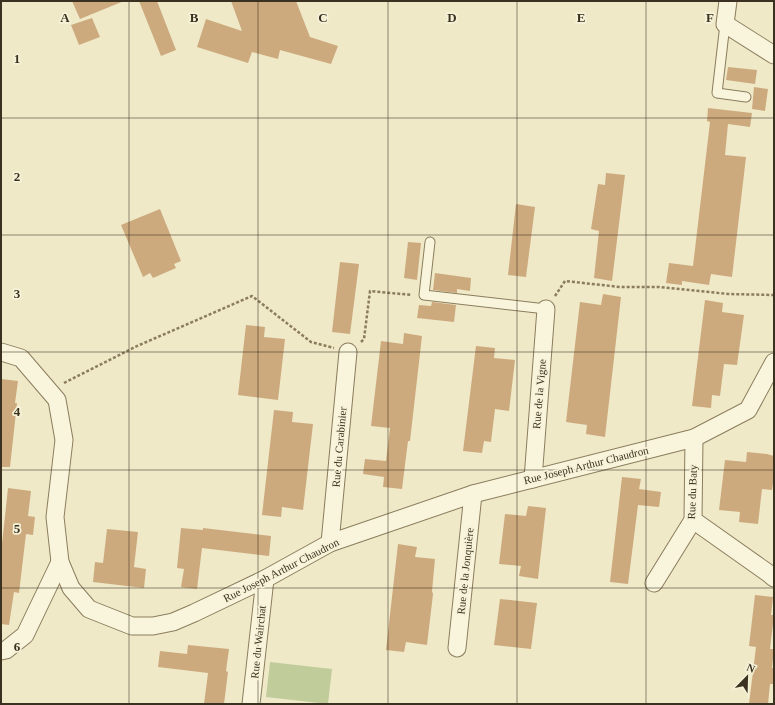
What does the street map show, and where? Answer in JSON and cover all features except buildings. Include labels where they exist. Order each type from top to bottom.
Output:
[{"type":"street","points":[[728,1],[726,24],[774,56]]},
{"type":"street","name":"Rue de la Vigne","points":[[532,479],[546,309]]},
{"type":"street","name":"Rue Joseph Arthur Chaudron","points":[[1,352],[21,358],[57,400],[64,440],[55,517],[60,562],[71,588],[89,609],[132,626],[153,626],[174,622],[194,614],[265,579],[330,543],[474,494],[694,438],[748,410],[774,362]]},
{"type":"street","name":"Rue du Carabinier","points":[[330,543],[348,352]]},
{"type":"street","name":"Rue du Baty","points":[[654,583],[693,520],[694,438]]},
{"type":"street","name":"Rue de la Jonquière","points":[[457,648],[474,494]]},
{"type":"street","points":[[693,520],[774,578]]},
{"type":"street","points":[[1,650],[6,650],[25,635],[60,562]]},
{"type":"street","name":"Rue du Wairchat","points":[[251,704],[265,579]]},
{"type":"lane","points":[[726,24],[717,92],[746,97]]},
{"type":"lane","points":[[430,242],[424,295],[546,309]]},
{"type":"path","points":[[546,309],[565,281],[620,287],[659,287],[728,294],[774,295]]},
{"type":"path","points":[[49,391],[137,346],[252,296],[311,342],[348,352],[364,339],[370,291],[424,295]]},
{"type":"green space","points":[[270,662],[332,669],[328,704],[266,697]]}]
